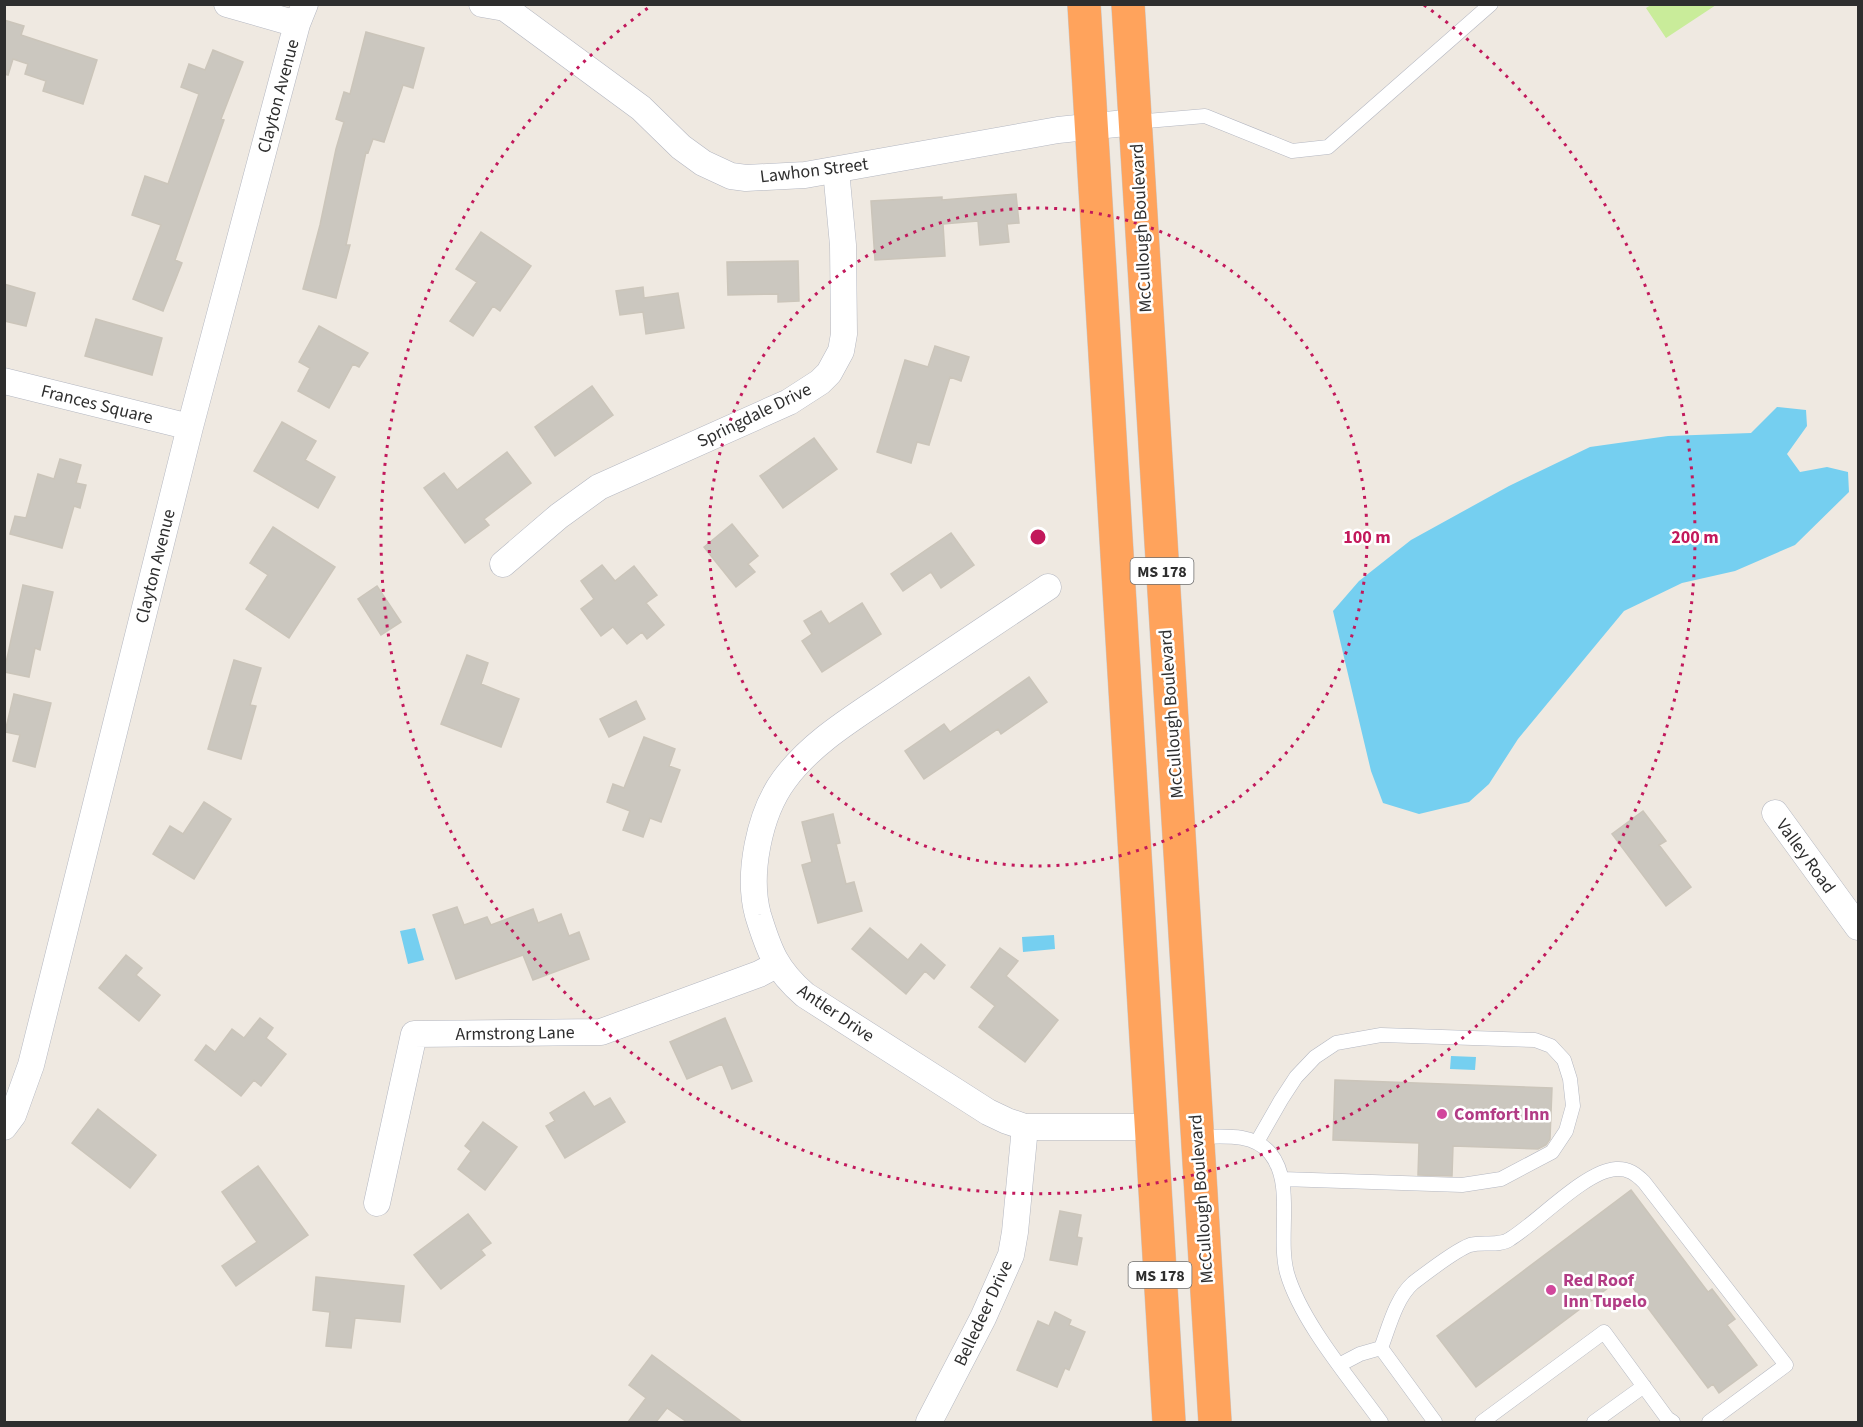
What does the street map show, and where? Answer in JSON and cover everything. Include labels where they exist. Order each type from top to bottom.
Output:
[{"type":"highway","name":"MS 178","points":[[1084,4],[1169,1422]]},
{"type":"highway","name":"McCullough Boulevard","points":[[1128,4],[1215,1422]]},
{"type":"highway","points":[[1118,550],[1161,552]]},
{"type":"highway","points":[[1138,914],[1161,983],[1169,1097],[1176,1112],[1197,1137]]},
{"type":"highway","points":[[1151,1127],[1165,1134],[1173,1142],[1179,1154],[1185,1245],[1209,1321]]},
{"type":"street","points":[[227,4],[301,14]]},
{"type":"street","name":"Lawhon Street","points":[[482,4],[505,8],[641,108],[681,147],[718,171],[746,178],[805,175],[1058,130],[1135,122]]},
{"type":"street","name":"Clayton Avenue","points":[[4,1127],[13,1115],[31,1065],[190,427],[301,14]]},
{"type":"street","name":"Springdale Drive","points":[[503,564],[559,516],[599,487],[789,402],[829,374],[841,351],[844,334],[843,245],[836,170]]},
{"type":"street","name":"Frances Square","points":[[4,381],[190,427]]},
{"type":"street","name":"Antler Drive","points":[[1048,587],[842,726],[799,762],[783,782],[770,805],[760,835],[753,884],[758,916],[776,965],[805,995],[988,1112],[1025,1127],[1151,1127]]},
{"type":"street","name":"Valley Road","points":[[1775,813],[1858,927]]},
{"type":"street","name":"Armstrong Lane","points":[[377,1203],[414,1034],[601,1032],[759,974],[776,965]]},
{"type":"street","name":"Belledeer Drive","points":[[929,1422],[983,1318],[1011,1255],[1025,1127]]},
{"type":"lane","points":[[1135,122],[1205,116],[1293,151],[1328,147],[1491,4]]},
{"type":"lane","points":[[1257,1142],[1296,1077],[1315,1057],[1336,1043],[1381,1035],[1535,1040],[1551,1046],[1564,1060],[1570,1079],[1573,1106],[1566,1131],[1552,1152],[1501,1179],[1462,1185],[1282,1179]]},
{"type":"lane","points":[[1197,1137],[1239,1137],[1257,1142],[1269,1152],[1277,1164],[1282,1179],[1283,1247],[1287,1271],[1294,1292],[1339,1365],[1382,1422]]},
{"type":"lane","points":[[1381,1348],[1405,1292],[1414,1283],[1470,1245],[1509,1240],[1604,1171],[1628,1170],[1644,1182],[1786,1365],[1709,1422]]},
{"type":"lane","points":[[1482,1422],[1604,1332],[1667,1418],[1673,1422]]},
{"type":"lane","points":[[1339,1365],[1360,1354],[1381,1348]]},
{"type":"lane","points":[[1381,1348],[1435,1422]]},
{"type":"lane","points":[[1594,1422],[1644,1386]]},
{"type":"green space","points":[[1651,5],[1716,5],[1666,38],[1646,8]]},
{"type":"water","points":[[1777,407],[1806,410],[1807,426],[1787,454],[1800,472],[1827,467],[1848,472],[1849,492],[1795,545],[1735,571],[1682,583],[1624,611],[1518,739],[1489,784],[1469,802],[1419,814],[1383,803],[1371,771],[1333,611],[1359,581],[1411,540],[1509,486],[1590,447],[1668,436],[1751,433]]},
{"type":"water","points":[[415,928],[424,960],[408,964],[400,931]]},
{"type":"water","points":[[1054,935],[1055,949],[1023,952],[1022,937]]},
{"type":"water","points":[[1451,1056],[1476,1057],[1475,1070],[1450,1069]]},
{"type":"building","points":[[4,20],[24,26],[21,35],[97,60],[83,104],[43,91],[46,81],[25,74],[28,64],[13,59],[8,75],[4,74]]},
{"type":"building","points":[[366,32],[424,48],[413,88],[403,85],[384,142],[373,139],[368,153],[366,152],[346,245],[350,245],[336,298],[303,289],[344,122],[336,119],[344,92],[350,94]]},
{"type":"building","points":[[213,50],[243,62],[221,119],[224,120],[175,260],[182,263],[163,311],[133,299],[161,225],[132,215],[145,176],[168,184],[199,94],[181,87],[189,64],[205,70]]},
{"type":"building","points":[[1016,194],[1019,223],[1007,224],[1009,242],[980,245],[978,221],[943,224],[945,256],[875,260],[871,201],[942,197],[942,200]]},
{"type":"building","points":[[481,232],[531,266],[500,311],[493,306],[473,336],[450,321],[477,282],[456,269]]},
{"type":"building","points":[[798,261],[799,301],[778,302],[778,294],[728,295],[727,262]]},
{"type":"building","points":[[4,284],[35,293],[26,326],[4,321]]},
{"type":"building","points":[[643,287],[644,298],[678,293],[684,328],[646,334],[643,312],[620,315],[616,291]]},
{"type":"building","points":[[96,319],[162,338],[152,375],[85,356]]},
{"type":"building","points":[[319,326],[368,353],[359,367],[353,364],[329,408],[298,391],[310,368],[299,362]]},
{"type":"building","points":[[935,346],[969,357],[961,381],[950,377],[929,445],[917,442],[911,463],[877,452],[905,360],[928,367]]},
{"type":"building","points":[[592,386],[613,415],[555,456],[535,427]]},
{"type":"building","points":[[282,422],[316,441],[305,460],[335,477],[318,508],[254,471]]},
{"type":"building","points":[[814,438],[837,469],[783,508],[760,476]]},
{"type":"building","points":[[507,452],[531,483],[484,519],[489,525],[465,543],[424,488],[444,473],[457,490]]},
{"type":"building","points":[[60,459],[81,465],[76,483],[86,485],[80,508],[74,506],[62,548],[10,534],[15,516],[26,518],[38,474],[54,479]]},
{"type":"building","points":[[732,524],[758,556],[748,564],[755,572],[736,587],[704,547]]},
{"type":"building","points":[[273,527],[335,567],[289,638],[246,609],[268,575],[250,563]]},
{"type":"building","points":[[951,533],[974,565],[941,588],[931,572],[903,591],[891,574]]},
{"type":"building","points":[[602,565],[615,581],[634,566],[657,595],[646,603],[664,625],[647,639],[642,632],[627,644],[613,627],[601,636],[581,609],[594,599],[581,581]]},
{"type":"building","points":[[23,585],[53,592],[40,650],[35,648],[29,677],[4,672]]},
{"type":"building","points":[[377,586],[401,622],[381,635],[358,599]]},
{"type":"building","points":[[862,603],[881,634],[822,672],[802,641],[812,634],[804,621],[821,611],[829,624]]},
{"type":"building","points":[[467,655],[488,663],[481,684],[519,699],[501,747],[441,724]]},
{"type":"building","points":[[234,660],[261,668],[250,705],[256,706],[241,759],[208,749]]},
{"type":"building","points":[[1029,677],[1047,702],[1001,734],[998,729],[924,779],[905,751],[944,724],[950,732]]},
{"type":"building","points":[[14,694],[51,703],[35,767],[13,761],[20,735],[5,732]]},
{"type":"building","points":[[636,701],[645,719],[609,737],[600,719]]},
{"type":"building","points":[[644,737],[675,749],[669,766],[680,770],[661,822],[650,818],[643,837],[623,830],[630,811],[607,802],[613,784],[624,788]]},
{"type":"building","points":[[204,802],[231,819],[194,879],[153,854],[170,826],[183,834]]},
{"type":"building","points":[[1643,811],[1666,841],[1659,845],[1691,887],[1666,906],[1612,834]]},
{"type":"building","points":[[833,814],[840,843],[836,844],[846,884],[854,882],[862,911],[818,923],[802,865],[812,862],[802,822]]},
{"type":"building","points":[[457,907],[464,925],[487,917],[491,925],[533,909],[538,923],[561,914],[569,936],[579,932],[589,959],[533,980],[523,955],[456,979],[433,915]]},
{"type":"building","points":[[870,928],[908,960],[921,944],[945,965],[934,979],[925,971],[906,994],[852,949]]},
{"type":"building","points":[[1000,948],[1018,961],[1006,976],[1058,1020],[1025,1062],[979,1027],[995,1006],[971,987]]},
{"type":"building","points":[[126,955],[142,968],[136,975],[160,995],[139,1021],[99,988]]},
{"type":"building","points":[[260,1018],[273,1028],[266,1038],[286,1054],[261,1086],[254,1080],[241,1096],[195,1060],[206,1045],[215,1052],[232,1029],[244,1038]]},
{"type":"building","points":[[725,1018],[752,1081],[732,1089],[722,1064],[687,1079],[670,1042]]},
{"type":"building","name":"Comfort Inn","points":[[1335,1080],[1552,1088],[1550,1139],[1546,1145],[1538,1149],[1453,1146],[1452,1176],[1418,1175],[1419,1143],[1333,1140]]},
{"type":"building","points":[[584,1092],[594,1107],[610,1098],[625,1122],[565,1158],[546,1126],[555,1121],[550,1113]]},
{"type":"building","points":[[98,1109],[156,1155],[130,1188],[72,1143]]},
{"type":"building","points":[[483,1122],[517,1147],[485,1190],[458,1169],[471,1151],[465,1146]]},
{"type":"building","points":[[258,1166],[308,1235],[236,1286],[222,1266],[257,1242],[222,1192]]},
{"type":"building","name":"Red Roof Inn Tupelo","points":[[1631,1190],[1708,1292],[1712,1289],[1735,1319],[1727,1325],[1757,1365],[1719,1393],[1713,1384],[1708,1388],[1624,1276],[1476,1387],[1437,1336]]},
{"type":"building","points":[[1060,1211],[1081,1215],[1077,1237],[1082,1238],[1077,1265],[1050,1260]]},
{"type":"building","points":[[468,1214],[491,1243],[481,1250],[485,1255],[441,1289],[414,1255]]},
{"type":"building","points":[[316,1277],[404,1286],[400,1322],[355,1318],[351,1348],[326,1346],[330,1312],[313,1310]]},
{"type":"building","points":[[1055,1312],[1071,1320],[1069,1325],[1085,1332],[1069,1370],[1065,1368],[1057,1387],[1017,1370],[1038,1321],[1049,1326]]},
{"type":"building","points":[[652,1355],[742,1422],[687,1422],[667,1408],[656,1422],[628,1422],[646,1398],[629,1385]]},
{"type":"place","name":"Comfort Inn","points":[[1442,1114]]},
{"type":"place","name":"Red Roof Inn Tupelo","points":[[1551,1290]]}]
